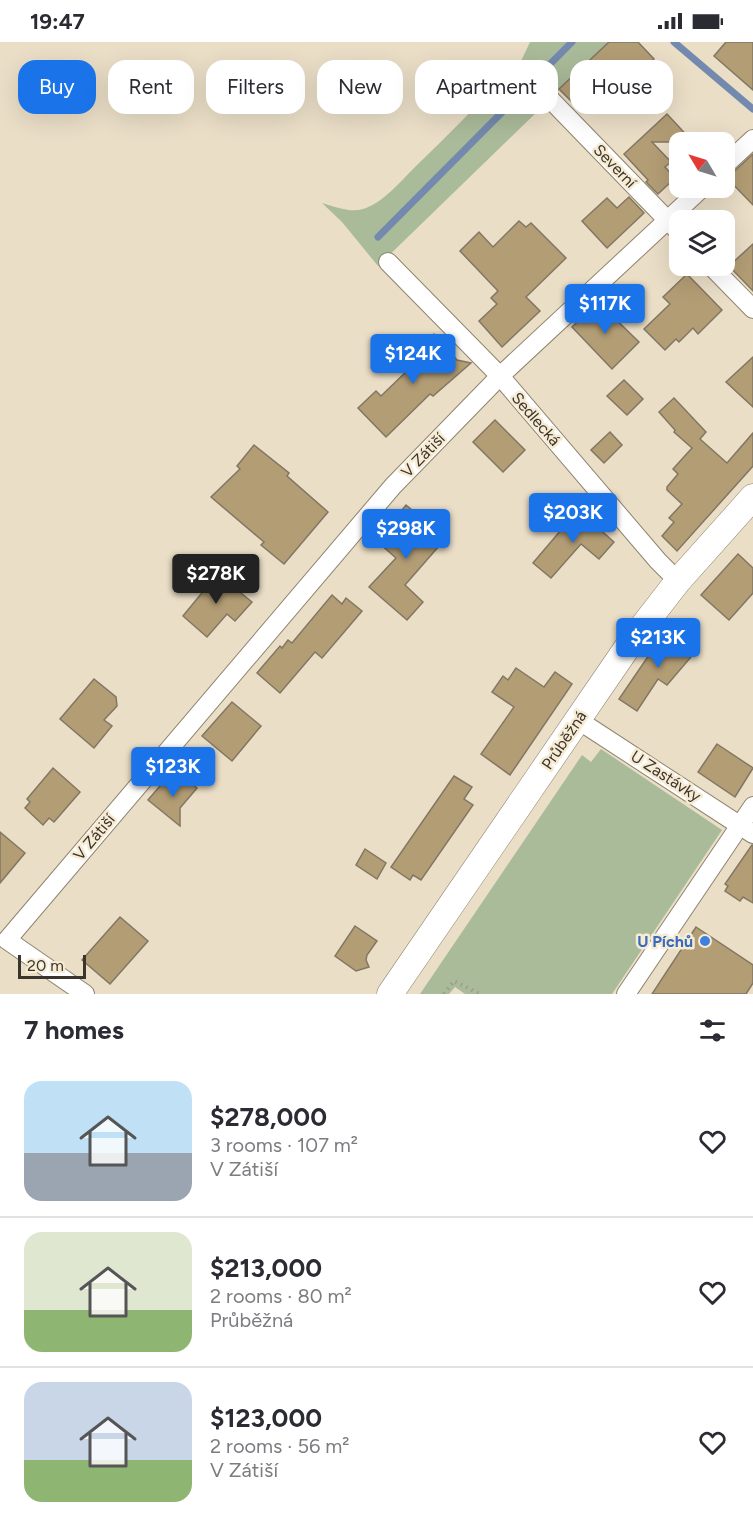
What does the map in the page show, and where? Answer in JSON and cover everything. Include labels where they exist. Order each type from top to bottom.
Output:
[{"type":"street","name":"Severní","points":[[558,107],[669,222]]},
{"type":"street","points":[[735,156],[753,139]]},
{"type":"street","name":"V Zátiší","points":[[85,994],[7,940],[393,486],[500,376],[669,231]]},
{"type":"street","name":"Sedlecká","points":[[388,262],[500,376],[658,561],[678,581]]},
{"type":"street","points":[[721,276],[753,309]]},
{"type":"street","name":"Průběžná","points":[[390,994],[633,639],[678,581],[753,497]]},
{"type":"street","name":"U Zastávky","points":[[578,720],[746,829]]},
{"type":"street","points":[[626,994],[746,829],[753,806]]},
{"type":"path","points":[[444,994],[454,981],[480,994]]},
{"type":"green space","points":[[530,42],[609,42],[590,60],[570,60],[570,80],[558,91],[558,60],[522,59]]},
{"type":"green space","points":[[469,114],[535,114],[378,266],[342,222],[322,203],[353,210],[370,206],[397,186]]},
{"type":"green space","points":[[601,749],[722,830],[612,994],[465,994],[455,987],[449,994],[420,994],[582,755],[591,762]]},
{"type":"building","points":[[609,42],[638,42],[654,59],[653,60],[590,60]]},
{"type":"building","points":[[726,42],[753,42],[753,90],[714,56]]},
{"type":"building","points":[[570,79],[570,100],[559,89]]},
{"type":"building","points":[[667,114],[684,132],[669,132],[669,142],[652,142],[669,160],[669,164],[665,167],[669,171],[669,184],[658,194],[624,154]]},
{"type":"building","points":[[753,154],[753,205],[735,186],[735,171]]},
{"type":"building","points":[[629,197],[644,213],[607,248],[582,221],[607,198],[617,208]]},
{"type":"building","points":[[519,221],[526,227],[531,223],[566,258],[526,297],[540,311],[502,347],[479,321],[497,304],[491,298],[498,291],[460,251],[479,232],[493,247]]},
{"type":"building","points":[[753,244],[753,291],[735,272],[735,260]]},
{"type":"building","points":[[685,276],[689,276],[722,310],[698,334],[693,328],[679,342],[676,339],[665,350],[644,329],[670,304],[663,297]]},
{"type":"building","points":[[598,302],[639,342],[612,369],[572,327]]},
{"type":"building","points":[[434,334],[457,360],[471,363],[433,396],[430,394],[386,437],[358,408],[376,391],[381,396],[409,369],[402,362]]},
{"type":"building","points":[[753,357],[753,407],[726,382]]},
{"type":"building","points":[[624,380],[643,399],[627,415],[607,396]]},
{"type":"building","points":[[674,398],[706,432],[700,439],[727,463],[753,433],[753,466],[677,551],[662,536],[674,522],[669,518],[682,504],[667,490],[667,487],[678,474],[673,469],[692,448],[674,432],[675,430],[659,412]]},
{"type":"building","points":[[495,420],[525,450],[503,472],[473,442]]},
{"type":"building","points":[[610,432],[622,445],[604,463],[591,450]]},
{"type":"building","points":[[254,445],[289,473],[287,476],[328,512],[284,564],[261,545],[264,542],[211,497],[240,469],[237,466]]},
{"type":"building","points":[[406,505],[446,538],[405,585],[423,602],[407,620],[369,587],[396,558],[380,544],[398,523],[394,520]]},
{"type":"building","points":[[578,510],[614,542],[599,559],[581,544],[551,578],[533,563]]},
{"type":"building","points":[[738,554],[753,568],[753,593],[729,620],[701,595]]},
{"type":"building","points":[[214,571],[252,602],[235,621],[227,614],[207,637],[183,616],[206,588],[202,585]]},
{"type":"building","points":[[332,595],[342,604],[346,598],[362,611],[322,658],[315,652],[280,693],[257,673],[280,646],[282,648],[288,640],[292,643]]},
{"type":"building","points":[[669,631],[697,650],[667,685],[658,679],[637,711],[619,699]]},
{"type":"building","points":[[516,668],[544,687],[555,672],[572,684],[510,775],[481,754],[514,707],[492,692],[503,676],[508,680]]},
{"type":"building","points":[[94,679],[116,697],[117,706],[104,720],[112,726],[94,748],[60,719]]},
{"type":"building","points":[[232,702],[261,726],[232,761],[202,736]]},
{"type":"building","points":[[717,744],[753,768],[735,797],[698,772]]},
{"type":"building","points":[[53,768],[80,792],[54,822],[49,818],[43,825],[25,808],[30,802],[27,799]]},
{"type":"building","points":[[183,776],[197,788],[180,808],[180,826],[148,800],[166,779],[174,786]]},
{"type":"building","points":[[454,776],[472,787],[464,799],[473,805],[421,880],[413,875],[410,880],[391,867]]},
{"type":"building","points":[[0,832],[25,853],[0,883]]},
{"type":"building","points":[[752,845],[753,903],[743,897],[740,901],[725,891],[728,886],[725,884]]},
{"type":"building","points":[[365,849],[386,863],[377,879],[356,865]]},
{"type":"building","points":[[120,917],[148,941],[110,984],[82,960]]},
{"type":"building","points":[[355,926],[377,941],[367,955],[366,960],[369,967],[356,971],[335,956]]},
{"type":"building","points":[[696,927],[753,965],[753,983],[746,994],[652,994]]},
{"type":"waterway","points":[[378,237],[572,42]]},
{"type":"waterway","points":[[674,42],[753,109]]},
{"type":"place","name":"U Píchů","points":[[705,941]]}]
